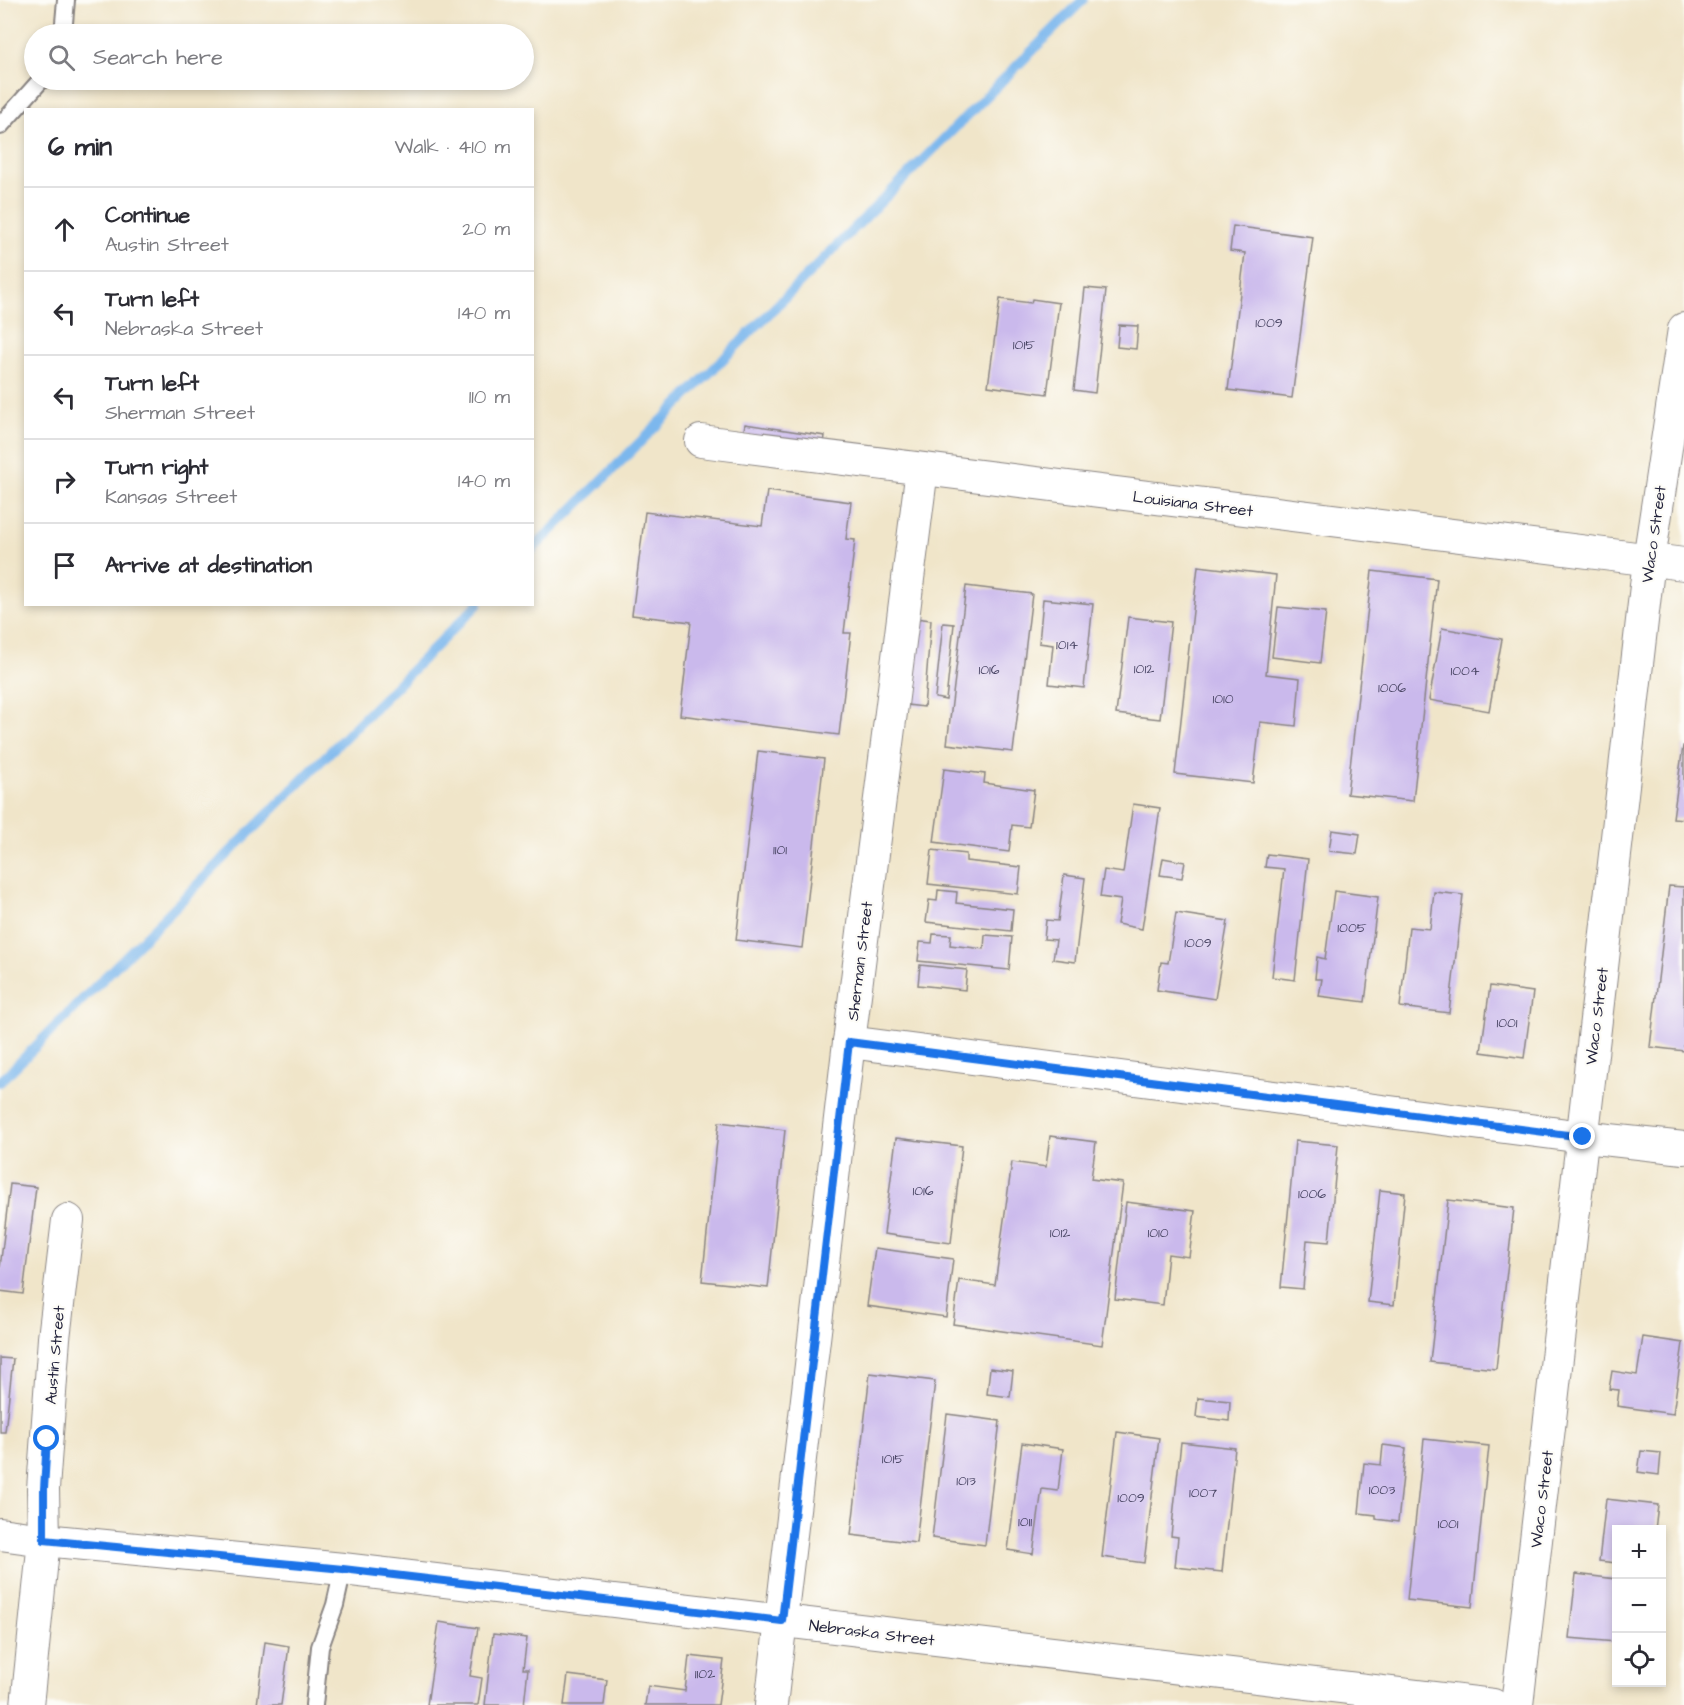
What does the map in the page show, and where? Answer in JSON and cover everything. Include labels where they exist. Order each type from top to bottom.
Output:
[{"type":"street","name":"Waco Street","points":[[1517,1705],[1649,560],[1684,329]]},
{"type":"street","name":"Louisiana Street","points":[[701,441],[1684,564]]},
{"type":"street","name":"Sherman Street","points":[[771,1705],[849,1042],[922,469]]},
{"type":"street","points":[[849,1042],[1583,1137],[1684,1148]]},
{"type":"street","name":"Austin Street","points":[[27,1705],[44,1540],[44,1489],[54,1338],[68,1220]]},
{"type":"street","name":"Nebraska Street","points":[[0,1534],[343,1569],[1493,1705]]},
{"type":"lane","points":[[64,24],[66,0]]},
{"type":"lane","points":[[0,126],[33,90]]},
{"type":"lane","points":[[314,1705],[320,1647],[335,1605],[343,1569]]},
{"type":"building","points":[[1233,226],[1313,237],[1292,398],[1228,390],[1245,253],[1230,251]]},
{"type":"building","points":[[1085,288],[1106,290],[1095,393],[1074,390]]},
{"type":"building","points":[[1000,299],[1031,303],[1032,299],[1059,303],[1047,394],[988,386]]},
{"type":"building","points":[[1119,325],[1138,326],[1136,349],[1117,347]]},
{"type":"building","points":[[745,424],[825,436],[823,448],[743,435]]},
{"type":"building","points":[[767,491],[851,502],[846,539],[855,540],[844,633],[851,633],[839,735],[680,715],[691,622],[632,615],[645,512],[762,526]]},
{"type":"building","points":[[1198,566],[1276,575],[1266,674],[1300,678],[1296,726],[1260,722],[1253,783],[1175,774]]},
{"type":"building","points":[[1372,571],[1437,579],[1413,801],[1347,794]]},
{"type":"building","points":[[966,586],[1032,594],[1013,752],[947,744]]},
{"type":"building","points":[[1043,599],[1093,604],[1084,688],[1049,684],[1053,645],[1039,643]]},
{"type":"building","points":[[1278,607],[1326,612],[1320,663],[1272,657]]},
{"type":"building","points":[[1128,617],[1171,622],[1160,719],[1116,714]]},
{"type":"building","points":[[915,618],[931,620],[924,707],[907,705]]},
{"type":"building","points":[[943,623],[954,624],[946,700],[935,698]]},
{"type":"building","points":[[1442,628],[1502,639],[1489,711],[1429,700]]},
{"type":"building","points":[[1684,746],[1684,819],[1673,818]]},
{"type":"building","points":[[758,751],[824,759],[802,948],[736,940]]},
{"type":"building","points":[[944,769],[985,774],[984,783],[1034,790],[1029,827],[1012,825],[1009,852],[934,842]]},
{"type":"building","points":[[1133,804],[1160,808],[1142,929],[1117,924],[1121,900],[1100,897],[1104,870],[1123,873]]},
{"type":"building","points":[[1332,830],[1360,834],[1357,854],[1329,851]]},
{"type":"building","points":[[932,850],[966,854],[966,861],[1021,867],[1018,894],[928,884]]},
{"type":"building","points":[[1267,854],[1308,859],[1295,980],[1272,977],[1284,869],[1265,867]]},
{"type":"building","points":[[1163,858],[1185,862],[1182,878],[1160,875]]},
{"type":"building","points":[[1064,875],[1085,878],[1075,962],[1053,959],[1056,940],[1044,939],[1046,920],[1058,921]]},
{"type":"building","points":[[1669,886],[1684,887],[1684,1051],[1650,1047]]},
{"type":"building","points":[[938,890],[957,892],[956,903],[1013,909],[1011,931],[926,922],[929,900],[937,901]]},
{"type":"building","points":[[1334,891],[1378,897],[1365,1002],[1319,996],[1322,979],[1315,979],[1317,957],[1325,959]]},
{"type":"building","points":[[1434,892],[1463,895],[1449,1013],[1400,1007],[1409,927],[1430,929]]},
{"type":"building","points":[[1176,913],[1228,921],[1215,999],[1157,990],[1161,962],[1168,963]]},
{"type":"building","points":[[933,934],[951,935],[950,945],[984,949],[985,935],[1012,937],[1009,970],[918,961],[920,942],[932,943]]},
{"type":"building","points":[[920,965],[967,970],[965,990],[918,985]]},
{"type":"building","points":[[1490,986],[1533,992],[1524,1058],[1481,1052]]},
{"type":"building","points":[[719,1122],[785,1130],[768,1288],[702,1281]]},
{"type":"building","points":[[1050,1136],[1096,1142],[1091,1179],[1123,1183],[1102,1345],[953,1324],[959,1280],[995,1285],[1012,1162],[1046,1167]]},
{"type":"building","points":[[896,1138],[962,1146],[951,1243],[884,1234]]},
{"type":"building","points":[[1295,1141],[1338,1145],[1329,1242],[1307,1240],[1303,1289],[1281,1287]]},
{"type":"building","points":[[10,1184],[36,1187],[23,1294],[0,1291],[0,1268]]},
{"type":"building","points":[[1380,1190],[1405,1193],[1394,1305],[1368,1302]]},
{"type":"building","points":[[1448,1200],[1514,1208],[1496,1369],[1430,1362]]},
{"type":"building","points":[[1126,1202],[1195,1211],[1189,1257],[1168,1254],[1163,1305],[1115,1299]]},
{"type":"building","points":[[875,1248],[953,1259],[946,1317],[867,1306]]},
{"type":"building","points":[[1643,1337],[1683,1343],[1673,1414],[1617,1406],[1619,1390],[1609,1389],[1612,1371],[1637,1375]]},
{"type":"building","points":[[0,1358],[13,1359],[5,1432],[0,1432]]},
{"type":"building","points":[[990,1368],[1013,1371],[1010,1397],[987,1394]]},
{"type":"building","points":[[870,1373],[935,1381],[916,1543],[851,1535]]},
{"type":"building","points":[[1198,1398],[1230,1401],[1229,1421],[1196,1417]]},
{"type":"building","points":[[947,1414],[1000,1421],[985,1545],[932,1538]]},
{"type":"building","points":[[1117,1432],[1159,1438],[1144,1563],[1102,1557]]},
{"type":"building","points":[[1424,1439],[1489,1446],[1472,1607],[1407,1600]]},
{"type":"building","points":[[1181,1442],[1235,1448],[1222,1572],[1175,1567],[1178,1537],[1171,1536]]},
{"type":"building","points":[[1022,1443],[1063,1449],[1058,1491],[1042,1489],[1033,1554],[1008,1550]]},
{"type":"building","points":[[1383,1445],[1406,1448],[1398,1522],[1376,1519],[1376,1515],[1359,1513],[1364,1463],[1381,1465]]},
{"type":"building","points":[[1641,1451],[1661,1453],[1659,1475],[1638,1472]]},
{"type":"building","points":[[1606,1499],[1658,1505],[1656,1525],[1612,1525],[1612,1563],[1599,1561]]},
{"type":"building","points":[[1576,1574],[1612,1578],[1612,1642],[1569,1638]]},
{"type":"building","points":[[439,1622],[478,1628],[470,1676],[482,1678],[478,1705],[427,1705]]},
{"type":"building","points":[[493,1634],[527,1638],[523,1669],[528,1669],[524,1705],[485,1705]]},
{"type":"building","points":[[265,1642],[289,1646],[281,1705],[257,1705]]},
{"type":"building","points":[[689,1656],[724,1660],[718,1705],[645,1705],[648,1686],[685,1691]]},
{"type":"building","points":[[568,1675],[607,1680],[604,1705],[564,1705]]},
{"type":"waterway","points":[[534,548],[1083,0]]},
{"type":"waterway","points":[[0,1082],[476,606]]},
{"type":"route","points":[[47,1439],[44,1540],[343,1569],[782,1621],[849,1042],[1583,1137]]}]
